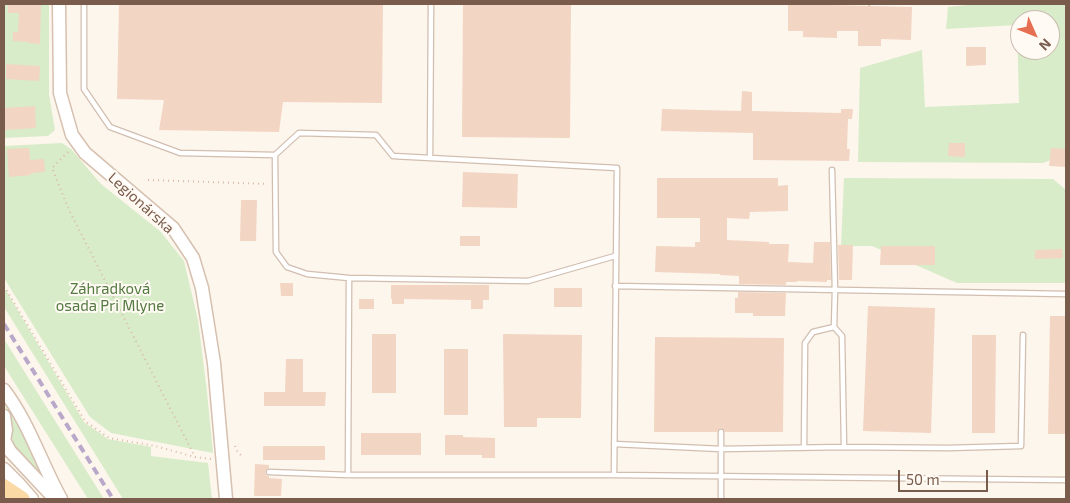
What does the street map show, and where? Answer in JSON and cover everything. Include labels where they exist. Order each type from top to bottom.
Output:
[{"type":"main road","points":[[4,487],[22,499]]},
{"type":"street","name":"Legionárska","points":[[59,4],[60,94],[72,135],[85,153],[173,228],[193,258],[202,288],[214,363],[226,499]]},
{"type":"street","points":[[4,390],[24,423],[61,499]]},
{"type":"street","points":[[4,416],[6,430],[4,440],[10,451],[55,499]]},
{"type":"street","points":[[4,469],[32,499]]},
{"type":"lane","points":[[84,4],[84,89],[110,127],[180,153],[275,154],[299,133],[376,135],[393,156],[617,168],[614,476]]},
{"type":"lane","points":[[430,158],[431,4]]},
{"type":"lane","points":[[275,154],[276,252],[287,267],[307,274],[349,278],[528,280],[615,256]]},
{"type":"lane","points":[[832,170],[834,327],[842,336],[844,447]]},
{"type":"lane","points":[[348,475],[349,278]]},
{"type":"lane","points":[[615,286],[1066,294]]},
{"type":"lane","points":[[804,448],[805,343],[813,332],[834,327]]},
{"type":"lane","points":[[614,444],[721,449],[1022,446],[1023,335]]},
{"type":"lane","points":[[721,432],[721,499]]},
{"type":"lane","points":[[269,472],[348,475],[1066,480]]},
{"type":"path","points":[[71,149],[52,168],[69,210],[195,457]]},
{"type":"path","points":[[148,180],[275,184]]},
{"type":"path","points":[[4,286],[85,421],[108,438],[155,446],[195,457],[223,460]]},
{"type":"path","points":[[235,446],[238,453],[244,457]]},
{"type":"green space","points":[[4,4],[49,4],[49,94],[55,130],[48,136],[4,138]]},
{"type":"green space","points":[[978,4],[1066,4],[1066,154],[1043,163],[858,162],[860,68],[922,50],[925,107],[1019,103],[1018,60],[1060,60],[1060,10],[1010,10],[1010,25],[946,29],[948,7]]},
{"type":"green space","name":"Záhradková osada Pri Mlyne","points":[[62,143],[71,149],[101,184],[161,232],[184,261],[198,320],[213,453],[111,433],[90,417],[4,278],[4,146]]},
{"type":"green space","points":[[844,178],[1053,179],[1066,190],[1066,283],[957,283],[872,246],[841,246]]},
{"type":"green space","points":[[4,287],[84,422],[108,439],[151,447],[151,456],[208,463],[212,499],[123,499],[4,307]]},
{"type":"green space","points":[[4,339],[104,499],[88,499],[4,366]]},
{"type":"green space","points":[[4,399],[44,479],[14,448],[12,422],[4,404]]},
{"type":"building","points":[[8,4],[41,4],[40,44],[13,41],[13,32],[18,32],[19,13],[8,13]]},
{"type":"building","points":[[119,4],[383,4],[382,103],[283,102],[279,132],[159,130],[164,100],[117,99]]},
{"type":"building","points":[[463,4],[571,4],[570,138],[462,137]]},
{"type":"building","points":[[788,4],[912,7],[911,40],[881,39],[881,46],[858,46],[858,31],[837,31],[837,38],[803,37],[803,31],[788,31]]},
{"type":"building","points":[[966,47],[986,47],[986,65],[966,66]]},
{"type":"building","points":[[6,64],[40,66],[39,81],[6,79]]},
{"type":"building","points":[[742,91],[752,92],[752,111],[841,113],[841,109],[853,109],[852,119],[848,119],[847,149],[850,149],[849,161],[753,160],[753,133],[661,131],[662,109],[741,111]]},
{"type":"building","points":[[35,106],[36,128],[4,130],[4,108]]},
{"type":"building","points":[[949,143],[965,143],[965,157],[948,156]]},
{"type":"building","points":[[29,148],[30,160],[44,159],[45,172],[9,177],[7,149]]},
{"type":"building","points":[[1051,148],[1066,149],[1066,167],[1049,166]]},
{"type":"building","points":[[463,172],[518,174],[517,208],[462,207]]},
{"type":"building","points":[[657,178],[778,178],[778,186],[788,185],[788,211],[750,212],[749,219],[727,218],[727,240],[789,244],[788,262],[813,263],[814,242],[830,242],[831,280],[827,280],[827,282],[786,282],[786,285],[739,284],[739,276],[655,272],[656,246],[695,247],[695,242],[700,242],[700,218],[657,218]]},
{"type":"building","points":[[241,200],[257,200],[256,241],[240,241]]},
{"type":"building","points":[[460,236],[480,236],[480,246],[460,246]]},
{"type":"building","points":[[838,245],[853,245],[852,280],[839,280]]},
{"type":"building","points":[[881,246],[935,246],[935,265],[880,265]]},
{"type":"building","points":[[1062,249],[1063,258],[1035,259],[1035,250]]},
{"type":"building","points":[[280,283],[293,283],[293,296],[281,296]]},
{"type":"building","points":[[391,285],[489,285],[489,300],[483,300],[483,309],[471,309],[471,300],[404,299],[404,304],[392,304]]},
{"type":"building","points":[[554,288],[582,288],[582,307],[554,307]]},
{"type":"building","points":[[738,292],[786,293],[785,316],[753,316],[753,313],[735,313],[735,298],[738,298]]},
{"type":"building","points":[[359,299],[374,299],[374,309],[359,309]]},
{"type":"building","points":[[868,306],[935,308],[931,433],[863,431]]},
{"type":"building","points":[[1050,316],[1066,316],[1066,434],[1048,434]]},
{"type":"building","points":[[372,334],[396,334],[396,393],[372,393]]},
{"type":"building","points":[[503,334],[582,335],[581,418],[537,418],[537,427],[504,427]]},
{"type":"building","points":[[972,335],[996,335],[995,433],[972,433]]},
{"type":"building","points":[[655,337],[784,338],[783,432],[725,432],[721,428],[717,432],[654,432]]},
{"type":"building","points":[[444,349],[468,349],[468,415],[444,415]]},
{"type":"building","points":[[286,359],[303,359],[303,392],[326,392],[325,406],[264,406],[264,392],[285,392]]},
{"type":"building","points":[[361,433],[421,433],[421,455],[361,455]]},
{"type":"building","points":[[445,435],[495,438],[495,458],[482,458],[482,455],[445,455]]},
{"type":"building","points":[[263,446],[325,446],[325,460],[263,460]]},
{"type":"building","points":[[255,464],[269,465],[265,472],[266,475],[269,478],[282,479],[281,496],[254,496]]},
{"type":"railway","points":[[4,324],[113,499]]}]
